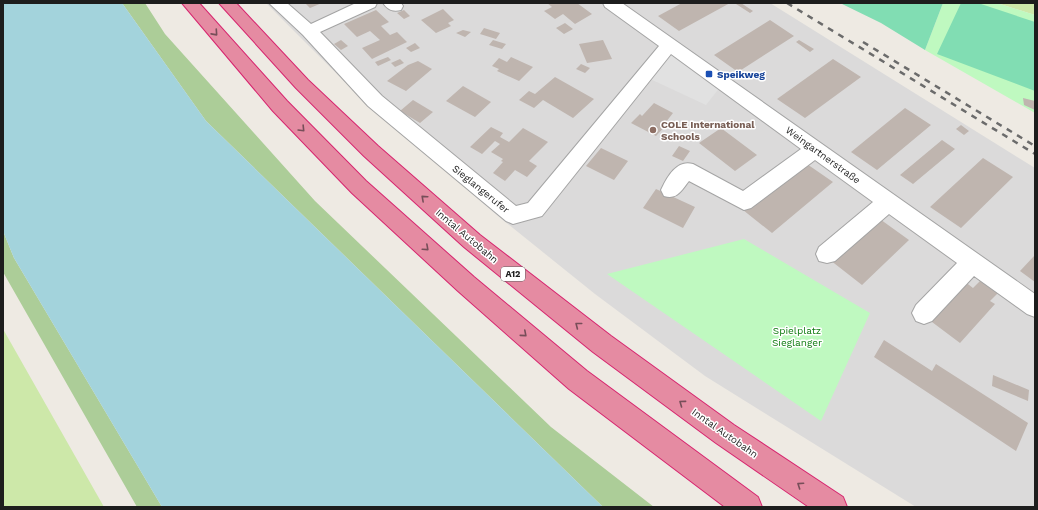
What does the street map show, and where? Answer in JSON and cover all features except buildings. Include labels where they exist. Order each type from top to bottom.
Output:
[{"type":"highway","points":[[190,3],[280,106],[344,171],[460,279],[578,380],[748,507]]},
{"type":"highway","name":"Inntal Autobahn","points":[[227,3],[302,84],[371,151],[472,241],[602,344],[725,434],[833,507]]},
{"type":"street","name":"Sieglangerufer","points":[[277,3],[309,31],[375,101],[513,215],[534,210],[669,45]]},
{"type":"street","points":[[309,31],[369,3]]},
{"type":"street","name":"Weingartnerstraße","points":[[611,3],[1035,307]]},
{"type":"street","points":[[671,190],[686,170],[744,202],[814,149]]},
{"type":"street","points":[[827,254],[888,202]]},
{"type":"street","points":[[924,313],[972,262]]},
{"type":"shaded area","points":[[266,3],[770,3],[1035,168],[1035,507],[916,507],[705,376],[595,294],[498,216],[361,98]]},
{"type":"shaded area","points":[[671,50],[721,86],[706,105],[648,78]]},
{"type":"green space","points":[[122,3],[145,3],[165,34],[315,201],[551,427],[654,507],[603,507],[206,121]]},
{"type":"green space","points":[[840,3],[943,3],[925,50],[881,23]]},
{"type":"green space","points":[[943,3],[997,3],[1035,15],[1035,113],[925,50]]},
{"type":"green space","points":[[961,3],[978,3],[1035,22],[1035,91],[937,54]]},
{"type":"green space","points":[[997,3],[1035,3],[1035,15]]},
{"type":"green space","points":[[3,231],[14,258],[162,507],[137,507],[3,272]]},
{"type":"green space","name":"Spielplatz Sieglanger","points":[[744,239],[870,313],[821,421],[607,274]]},
{"type":"green space","points":[[3,329],[104,507],[3,507]]},
{"type":"water","points":[[3,3],[122,3],[206,121],[603,507],[162,507],[14,258],[3,231]]},
{"type":"railway","points":[[787,3],[1035,154]]},
{"type":"railway","points":[[863,42],[1035,146]]},
{"type":"place","name":"Speikweg","points":[[709,74]]},
{"type":"place","name":"COLE International Schools","points":[[653,130]]}]
